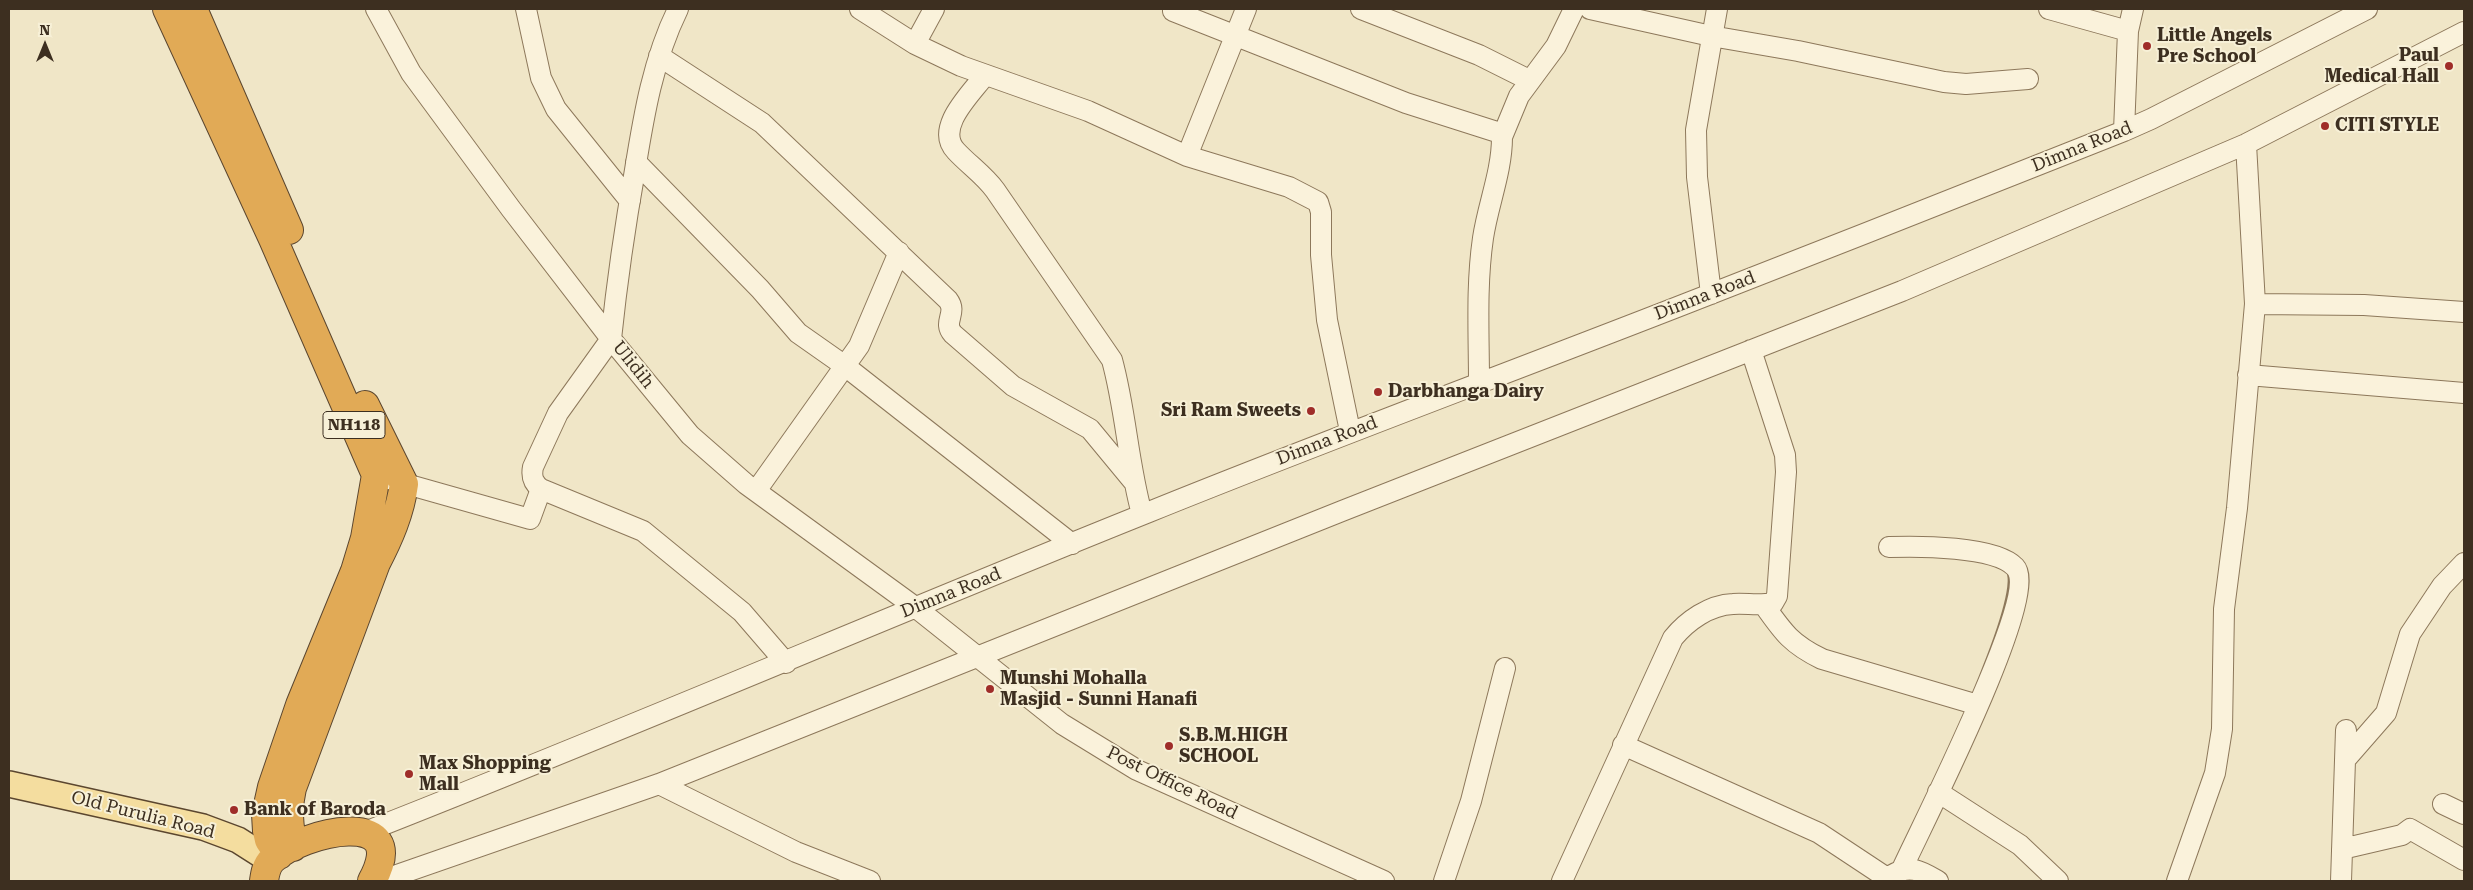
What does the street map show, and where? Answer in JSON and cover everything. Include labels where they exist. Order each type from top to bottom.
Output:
[{"type":"highway","name":"NH118","points":[[167,9],[274,239],[376,475]]},
{"type":"highway","name":"NH118","points":[[193,9],[370,417],[404,484]]},
{"type":"highway","points":[[272,868],[266,814],[272,787],[300,706],[357,563],[365,538],[376,475]]},
{"type":"highway","points":[[272,868],[288,823],[288,806],[292,788],[376,563],[391,534],[402,499],[404,484]]},
{"type":"highway","points":[[272,868],[326,834],[349,830],[365,832],[377,840],[382,853],[380,868],[372,881]]},
{"type":"main road","name":"Old Purulia Road","points":[[9,784],[203,827],[238,840],[272,868]]},
{"type":"street","points":[[376,9],[411,73],[610,339],[558,413],[532,475],[534,484],[541,489],[643,532],[742,612],[786,663]]},
{"type":"street","points":[[526,9],[542,78],[556,109],[630,201]]},
{"type":"street","name":"Ulidih","points":[[678,9],[666,35],[650,84],[636,162],[610,339],[690,435],[756,490],[915,607]]},
{"type":"street","points":[[860,9],[915,44],[961,66],[1088,111],[1187,156],[1289,187],[1318,202],[1321,212],[1321,255],[1327,320],[1350,431]]},
{"type":"street","points":[[915,44],[934,9]]},
{"type":"street","points":[[1187,156],[1246,9]]},
{"type":"street","points":[[1361,9],[1479,55],[1529,80]]},
{"type":"street","points":[[1480,383],[1480,263],[1483,236],[1495,190],[1502,137],[1518,96],[1556,46],[1574,9]]},
{"type":"street","points":[[1590,9],[1711,36],[1798,50],[1944,82],[1966,84],[2028,79]]},
{"type":"street","points":[[1711,294],[1697,177],[1696,148],[1698,110],[1716,9]]},
{"type":"street","points":[[2050,9],[2128,31]]},
{"type":"street","points":[[2124,131],[2128,31],[2133,9]]},
{"type":"street","name":"Dimna Road","points":[[365,832],[514,775],[786,663],[915,607],[1350,431],[1711,294],[2124,131],[2367,9]]},
{"type":"street","points":[[1173,11],[1406,104],[1497,132],[1502,137]]},
{"type":"street","points":[[380,881],[659,784],[1902,290],[2246,144],[2464,32]]},
{"type":"street","points":[[659,56],[762,122],[952,305],[948,328],[953,334],[1012,386],[1090,429],[1133,481]]},
{"type":"street","points":[[985,75],[949,127],[948,140],[956,151],[982,174],[996,190],[1112,360],[1118,382],[1133,481],[1142,514]]},
{"type":"street","points":[[2177,881],[2215,773],[2220,752],[2224,609],[2237,508],[2255,304],[2246,144]]},
{"type":"street","points":[[636,162],[760,289],[798,333],[845,366],[1072,544]]},
{"type":"street","points":[[756,490],[858,346],[899,252]]},
{"type":"street","points":[[2255,304],[2364,305],[2464,312]]},
{"type":"street","points":[[1562,881],[1672,638],[1684,624],[1722,605],[1764,605],[1773,603],[1780,586],[1786,472],[1785,455],[1751,350]]},
{"type":"street","points":[[2248,376],[2464,393]]},
{"type":"street","points":[[376,475],[530,519],[541,489]]},
{"type":"street","points":[[1889,547],[1930,546],[1982,553],[2005,559],[2016,568],[2020,579],[2012,619],[1978,705],[1938,792],[1891,876]]},
{"type":"street","points":[[2345,760],[2386,713],[2410,634],[2442,586],[2464,563]]},
{"type":"street","points":[[1764,605],[1785,634],[1800,649],[1822,659],[1978,705]]},
{"type":"street","name":"Post Office Road","points":[[915,607],[1062,724],[1137,770],[1384,881]]},
{"type":"street","points":[[1444,881],[1471,801],[1505,668]]},
{"type":"street","points":[[2346,730],[2342,849],[2346,879]]},
{"type":"street","points":[[1623,745],[1819,833],[1891,876],[1922,872],[1938,881]]},
{"type":"street","points":[[659,784],[796,852],[836,875],[870,881]]},
{"type":"street","points":[[1938,792],[2020,845],[2058,881]]},
{"type":"street","points":[[2443,804],[2464,814]]},
{"type":"street","points":[[2342,849],[2402,835],[2410,829],[2464,860]]},
{"type":"place","name":"Little Angels Pre School","points":[[2147,46]]},
{"type":"place","name":"Paul Medical Hall","points":[[2449,66]]},
{"type":"place","name":"CITI STYLE","points":[[2325,126]]},
{"type":"place","name":"Darbhanga Dairy","points":[[1378,392]]},
{"type":"place","name":"Sri Ram Sweets","points":[[1311,411]]},
{"type":"place","name":"Munshi Mohalla Masjid - Sunni Hanafi","points":[[990,689]]},
{"type":"place","name":"S.B.M.HIGH SCHOOL","points":[[1169,746]]},
{"type":"place","name":"Max Shopping Mall","points":[[409,774]]},
{"type":"place","name":"Bank of Baroda","points":[[234,810]]}]
